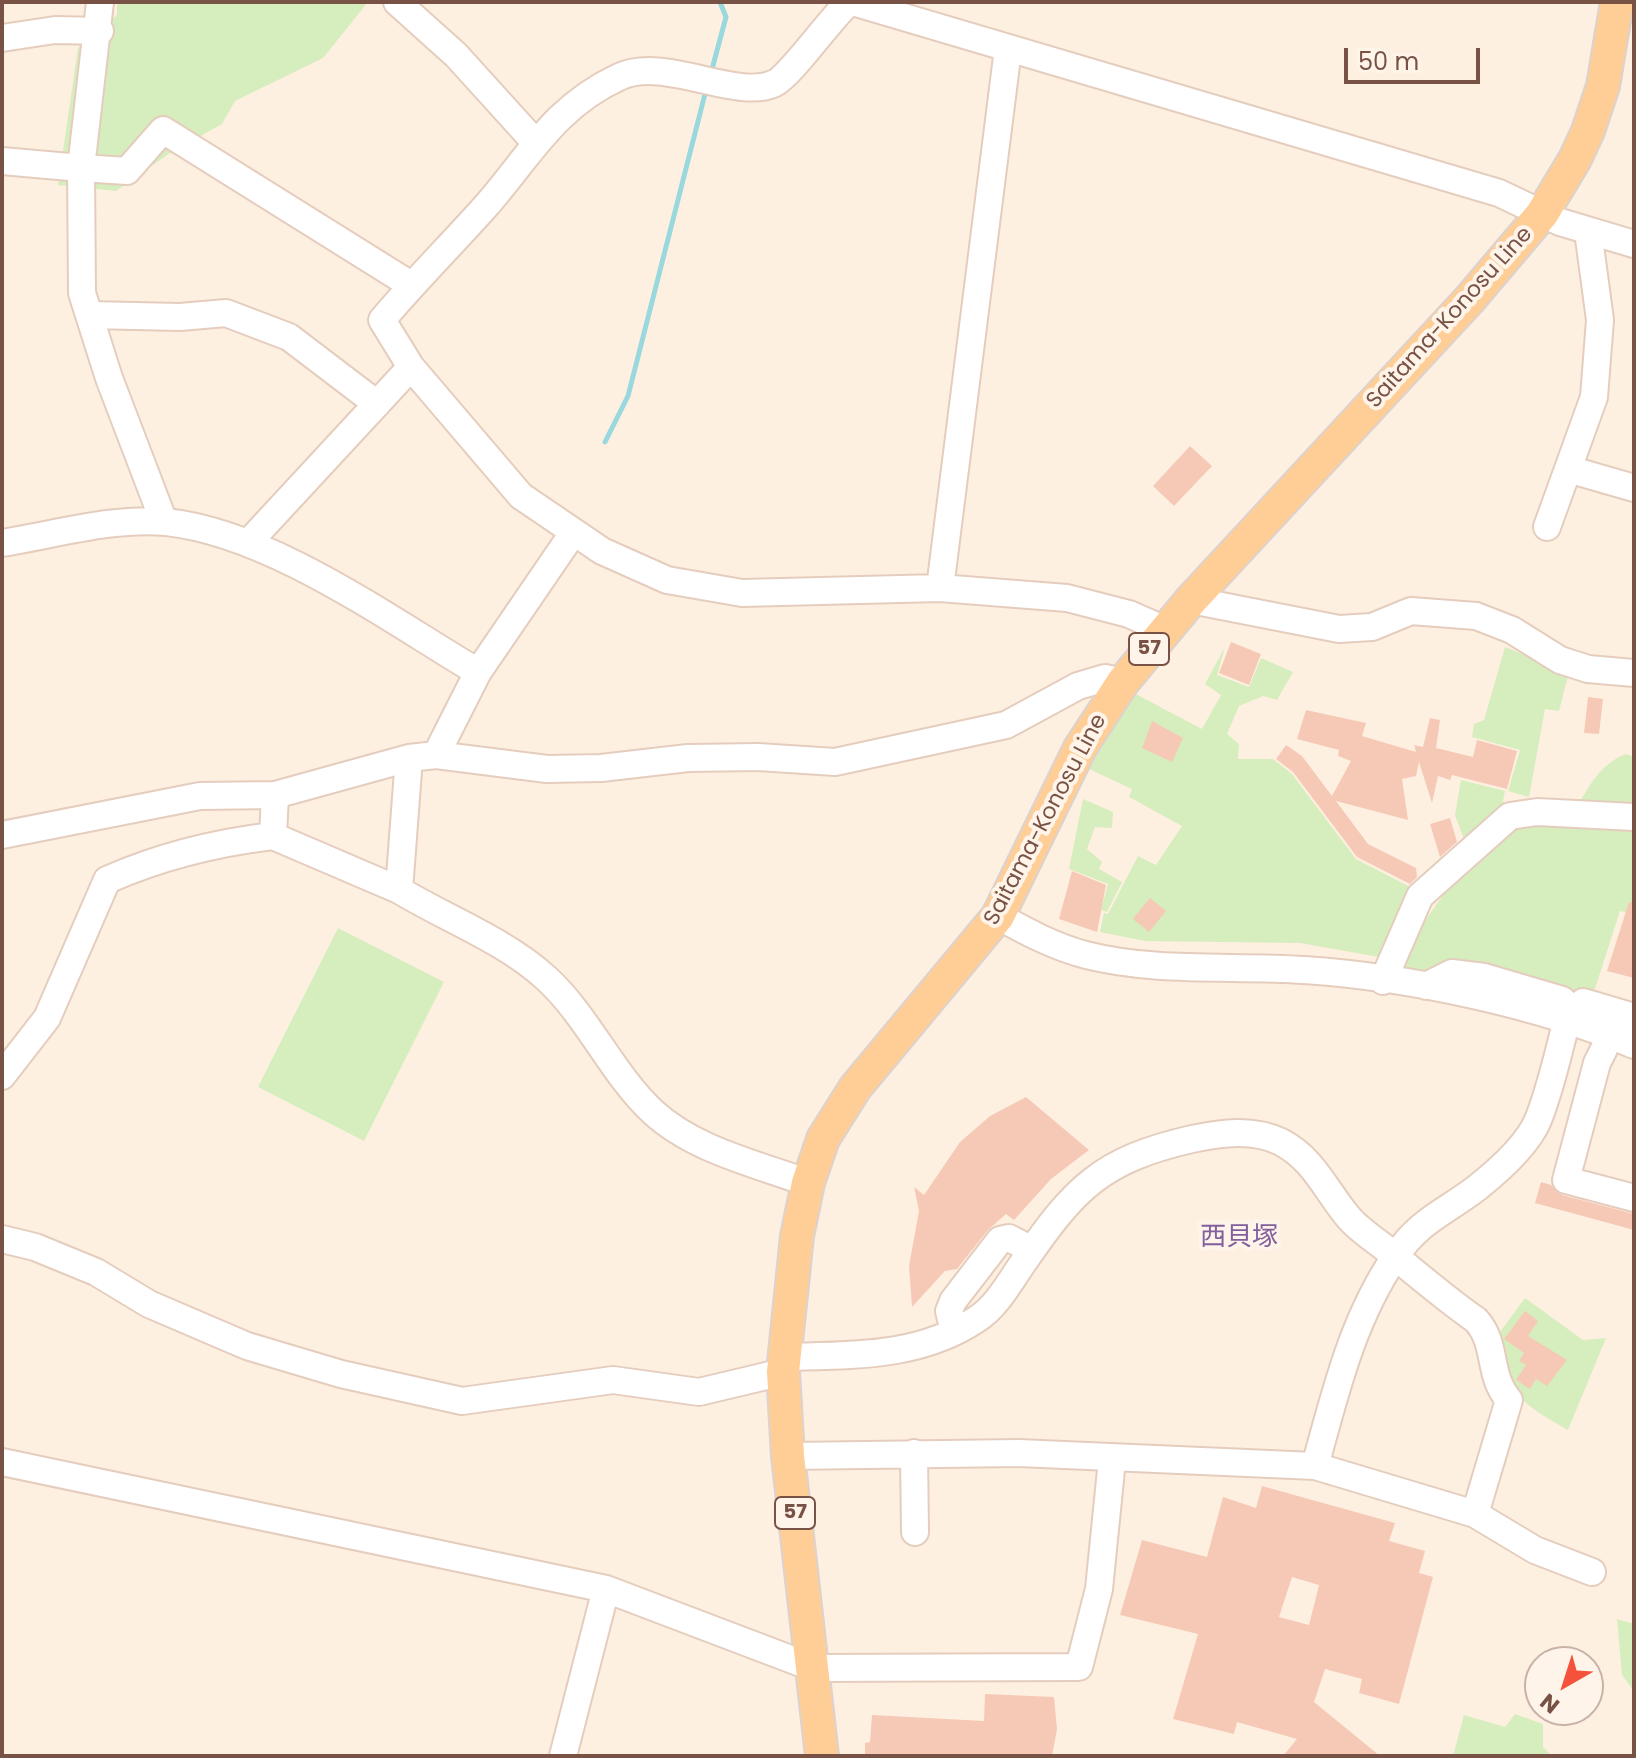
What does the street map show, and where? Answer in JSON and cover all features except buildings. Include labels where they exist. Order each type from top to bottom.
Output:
[{"type":"main road","name":"Saitama-Konosu Line","points":[[822,1756],[788,1456],[784,1364],[797,1236],[808,1183],[823,1139],[855,1088],[998,916],[1080,748],[1123,682],[1191,600],[1469,300],[1542,214],[1588,131],[1603,86],[1617,2]]},
{"type":"street","points":[[100,2],[100,31],[81,168],[82,293],[164,522]]},
{"type":"street","points":[[397,2],[456,55],[534,141]]},
{"type":"street","points":[[1165,630],[1129,614],[1067,598],[940,588],[742,593],[667,580],[602,551],[521,496],[411,367],[382,320],[487,204],[534,141],[569,110],[621,75],[654,71],[752,87],[776,83],[851,2],[1499,193],[1542,214],[1634,244]]},
{"type":"street","points":[[2,38],[55,30],[100,31]]},
{"type":"street","points":[[940,588],[1008,49]]},
{"type":"street","points":[[2,161],[127,171],[163,130],[411,285]]},
{"type":"street","points":[[1547,527],[1594,397],[1600,320],[1588,231]]},
{"type":"street","points":[[89,315],[180,317],[226,313],[289,337],[377,404]]},
{"type":"street","points":[[248,543],[411,367]]},
{"type":"street","points":[[1568,469],[1634,488]]},
{"type":"street","points":[[2,543],[118,524],[164,522],[248,543],[308,572],[478,672]]},
{"type":"street","points":[[436,755],[478,672],[573,533]]},
{"type":"street","points":[[1191,600],[1339,629],[1372,627],[1411,611],[1476,616],[1512,630],[1560,660],[1588,669],[1634,673]]},
{"type":"street","points":[[2,835],[200,796],[275,795],[409,758],[436,755],[547,769],[601,768],[688,758],[758,757],[835,762],[981,732],[1006,725],[1078,686],[1105,678],[1123,682]]},
{"type":"street","points":[[399,890],[409,758]]},
{"type":"street","points":[[273,836],[275,795]]},
{"type":"street","points":[[1383,981],[1420,896],[1510,816],[1537,812],[1634,817]]},
{"type":"street","points":[[2,1076],[47,1018],[107,880],[151,860],[205,846],[273,836],[399,890],[502,946],[547,979],[630,1086],[663,1119],[721,1151],[808,1183]]},
{"type":"street","points":[[998,916],[1059,947],[1121,962],[1307,970],[1426,986],[1583,1026],[1634,1045]]},
{"type":"street","points":[[1634,1017],[1583,1002],[1583,1026],[1597,1063],[1566,1180],[1634,1198]]},
{"type":"street","points":[[1583,1026],[1634,1064]]},
{"type":"street","points":[[1315,1466],[1344,1360],[1395,1256],[1438,1211],[1477,1188],[1511,1156],[1538,1122],[1583,1026]]},
{"type":"street","points":[[2,1239],[35,1247],[96,1272],[149,1304],[247,1346],[341,1374],[462,1401],[613,1380],[699,1392],[784,1364],[891,1352],[954,1332],[988,1311],[1060,1209],[1079,1189],[1105,1171],[1157,1149],[1239,1133],[1278,1140],[1298,1152],[1349,1219],[1484,1328],[1489,1336],[1494,1375],[1509,1400],[1475,1514]]},
{"type":"street","points":[[914,1453],[915,1532]]},
{"type":"street","points":[[788,1456],[1019,1453],[1112,1460],[1315,1466],[1475,1514],[1535,1550],[1592,1572]]},
{"type":"street","points":[[2,1462],[606,1589],[814,1668],[1079,1667],[1099,1589],[1112,1460]]},
{"type":"street","points":[[563,1756],[606,1589]]},
{"type":"green space","points":[[117,2],[368,2],[323,58],[235,101],[222,124],[170,153],[116,191],[58,185],[78,48],[117,15]]},
{"type":"green space","points":[[1225,647],[1217,675],[1249,687],[1261,658],[1293,672],[1277,700],[1263,696],[1239,706],[1227,734],[1239,744],[1238,759],[1273,759],[1292,774],[1356,859],[1414,889],[1379,957],[1300,943],[1145,941],[1100,932],[1104,913],[1108,914],[1138,856],[1156,865],[1182,826],[1129,797],[1132,789],[1087,768],[1130,691],[1202,729],[1221,695],[1205,684]]},
{"type":"green space","points":[[1505,647],[1569,672],[1559,711],[1545,709],[1529,797],[1508,791],[1520,750],[1472,737],[1474,724],[1484,720]]},
{"type":"green space","points":[[1626,754],[1634,757],[1634,807],[1578,805],[1604,768]]},
{"type":"green space","points":[[1461,780],[1505,791],[1503,801],[1507,807],[1465,842],[1455,815]]},
{"type":"green space","points":[[1083,799],[1113,812],[1112,828],[1095,827],[1087,849],[1102,862],[1099,869],[1122,882],[1107,912],[1101,910],[1108,884],[1069,869]]},
{"type":"green space","points":[[1545,823],[1634,826],[1634,914],[1620,911],[1592,998],[1459,964],[1436,966],[1424,975],[1403,971],[1406,954],[1422,925],[1453,881],[1516,829]]},
{"type":"green space","points":[[338,928],[444,982],[364,1141],[258,1087]]},
{"type":"green space","points":[[1525,1298],[1583,1340],[1606,1338],[1568,1430],[1526,1402],[1518,1394],[1508,1372],[1497,1336]]},
{"type":"green space","points":[[1617,1619],[1634,1624],[1634,1691],[1622,1675]]},
{"type":"green space","points":[[1515,1714],[1524,1717],[1524,1726],[1543,1726],[1543,1747],[1552,1756],[1453,1756],[1464,1715],[1505,1727]]},
{"type":"waterway","points":[[711,73],[726,17],[720,2]]},
{"type":"waterway","points":[[605,442],[628,396],[706,90]]},
{"type":"district","name":"西貝塚","points":[[1239,1238]]}]
